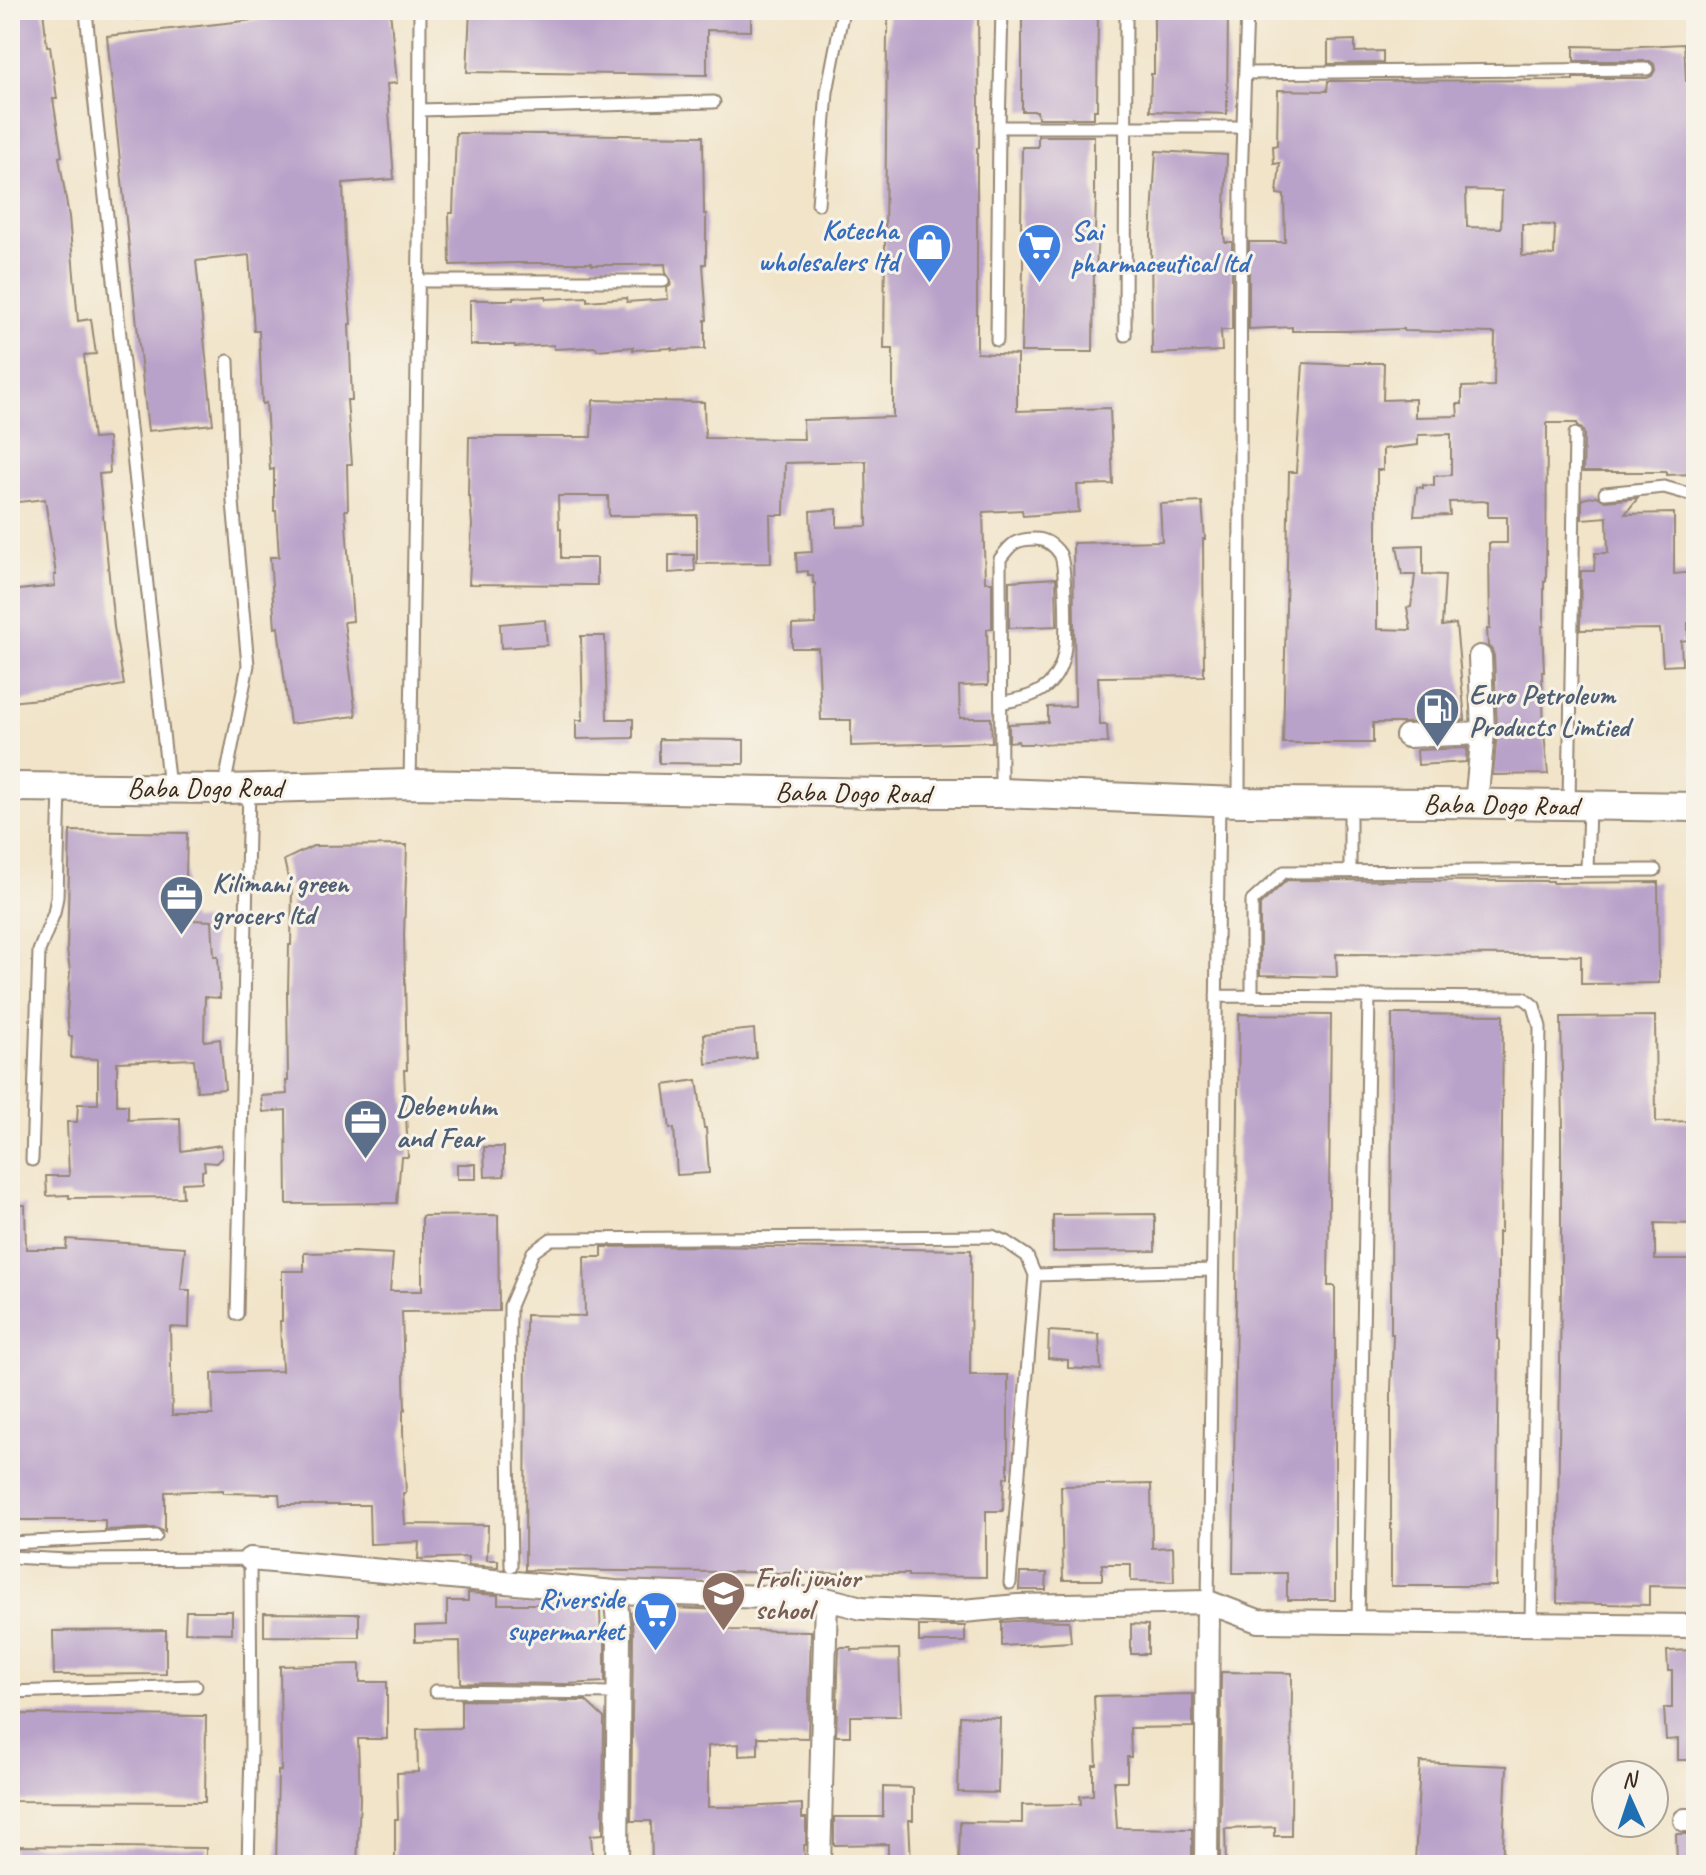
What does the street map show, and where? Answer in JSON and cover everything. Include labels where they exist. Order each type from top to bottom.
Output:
[{"type":"street","points":[[1476,803],[1483,733],[1480,657]]},
{"type":"street","points":[[1407,736],[1483,733]]},
{"type":"street","name":"Baba Dogo Road","points":[[10,787],[237,788],[410,784],[1001,793],[1350,804],[1696,807]]},
{"type":"street","points":[[250,1559],[615,1592],[826,1599],[862,1608],[952,1612],[1018,1606],[1208,1602],[1258,1621],[1696,1626]]},
{"type":"street","points":[[615,1592],[619,1633],[617,1865]]},
{"type":"street","points":[[819,1865],[826,1599]]},
{"type":"street","points":[[1206,1865],[1208,1602]]},
{"type":"lane","points":[[86,10],[169,788]]},
{"type":"lane","points":[[138,13],[162,10]]},
{"type":"lane","points":[[410,784],[420,10]]},
{"type":"lane","points":[[818,204],[827,92],[843,10]]},
{"type":"lane","points":[[997,340],[1002,10]]},
{"type":"lane","points":[[1125,335],[1126,10]]},
{"type":"lane","points":[[1208,1602],[1216,996],[1241,652],[1241,181],[1247,10]]},
{"type":"lane","points":[[1245,73],[1647,69]]},
{"type":"lane","points":[[420,110],[714,102]]},
{"type":"lane","points":[[999,127],[1243,127]]},
{"type":"lane","points":[[418,281],[663,281]]},
{"type":"lane","points":[[228,361],[233,502],[248,665],[237,788],[237,1314]]},
{"type":"lane","points":[[1575,434],[1579,805],[1587,870]]},
{"type":"lane","points":[[1605,493],[1664,487],[1696,496]]},
{"type":"lane","points":[[1001,703],[1031,696],[1049,684],[1059,670],[1065,652],[1065,574],[1061,556],[1042,539],[1021,539],[1010,545],[1000,559],[1001,793]]},
{"type":"lane","points":[[32,1160],[39,951],[57,897],[60,788]]},
{"type":"lane","points":[[1350,804],[1350,870]]},
{"type":"lane","points":[[1252,995],[1251,907],[1255,898],[1284,872],[1655,870]]},
{"type":"lane","points":[[1216,996],[1524,998],[1534,1006],[1540,1027],[1531,1623]]},
{"type":"lane","points":[[1358,1621],[1369,996]]},
{"type":"lane","points":[[1695,1111],[1696,1079]]},
{"type":"lane","points":[[511,1566],[510,1306],[533,1252],[551,1239],[992,1236],[1027,1256],[1035,1275],[1010,1583]]},
{"type":"lane","points":[[1035,1275],[1212,1270]]},
{"type":"lane","points":[[10,1543],[156,1536]]},
{"type":"lane","points":[[10,1557],[67,1560],[250,1559],[248,1865]]},
{"type":"lane","points":[[10,1692],[196,1686]]},
{"type":"lane","points":[[435,1691],[618,1693]]},
{"type":"building","points":[[10,10],[43,10],[47,46],[50,46],[78,321],[91,319],[96,354],[84,355],[93,439],[108,438],[110,473],[99,474],[114,627],[124,685],[10,702],[10,591],[55,586],[56,575],[45,499],[10,503],[10,272],[15,272],[10,212]]},
{"type":"building","points":[[346,10],[390,10],[397,83],[387,84],[394,179],[343,183],[352,400],[347,400],[352,464],[347,464],[348,510],[345,510],[353,621],[344,622],[356,716],[290,724],[278,627],[275,628],[270,557],[279,557],[274,469],[270,470],[266,403],[262,404],[259,331],[254,331],[249,255],[196,261],[213,424],[148,431],[107,36]]},
{"type":"building","points":[[470,10],[751,10],[751,31],[707,30],[707,75],[467,72]]},
{"type":"building","points":[[888,10],[978,10],[977,353],[1017,355],[1017,411],[1110,408],[1113,484],[1077,485],[1079,512],[1023,516],[1022,510],[983,512],[985,582],[992,582],[992,628],[987,629],[988,685],[959,686],[960,718],[991,718],[992,742],[851,746],[851,720],[821,720],[818,648],[792,648],[792,625],[816,624],[813,575],[808,575],[808,571],[797,572],[796,553],[812,552],[810,511],[837,509],[837,527],[867,526],[866,461],[785,463],[784,515],[770,515],[771,563],[697,564],[697,515],[609,516],[608,496],[558,496],[561,558],[597,558],[597,585],[469,584],[472,525],[468,496],[469,437],[591,437],[593,400],[704,402],[705,438],[804,439],[803,420],[893,417],[893,349],[884,349]]},
{"type":"building","points":[[1022,10],[1098,10],[1097,110],[1094,110],[1094,118],[1038,118],[1037,111],[1022,111]]},
{"type":"building","points":[[1154,10],[1228,10],[1227,114],[1150,111],[1151,74],[1154,74]]},
{"type":"building","points":[[1355,40],[1355,52],[1383,51],[1383,63],[1328,64],[1328,41]]},
{"type":"building","points":[[1684,44],[1686,81],[1696,81],[1696,474],[1583,472],[1582,429],[1577,423],[1547,423],[1542,672],[1548,774],[1493,775],[1497,732],[1494,656],[1488,646],[1487,629],[1490,629],[1489,543],[1507,543],[1507,517],[1488,517],[1488,501],[1449,502],[1450,515],[1414,516],[1417,487],[1434,486],[1434,476],[1451,475],[1451,434],[1418,435],[1418,445],[1383,449],[1383,470],[1377,470],[1377,629],[1411,630],[1407,608],[1411,607],[1415,575],[1402,575],[1397,546],[1423,545],[1423,574],[1445,575],[1442,626],[1456,624],[1465,720],[1373,723],[1373,743],[1283,743],[1289,472],[1296,472],[1303,363],[1384,363],[1383,400],[1415,399],[1415,417],[1458,416],[1457,404],[1462,404],[1462,387],[1494,386],[1495,333],[1404,329],[1292,331],[1292,327],[1249,329],[1249,242],[1285,242],[1284,195],[1277,194],[1280,163],[1274,164],[1273,146],[1277,145],[1278,90],[1327,91],[1328,81],[1573,80],[1652,76],[1655,70],[1650,61],[1574,61],[1574,46]],"holes":[[[1466,190],[1502,191],[1501,228],[1467,227]],[[1522,224],[1555,225],[1554,255],[1522,256]]]},
{"type":"building","points":[[456,133],[703,136],[705,349],[633,350],[633,347],[597,350],[596,347],[554,349],[554,345],[470,345],[470,300],[546,296],[546,299],[587,297],[587,301],[626,298],[627,302],[668,299],[667,288],[671,280],[665,264],[450,265],[449,213],[453,213]]},
{"type":"building","points":[[1038,136],[1094,136],[1095,233],[1098,233],[1094,269],[1093,352],[1021,352],[1022,147],[1038,147]]},
{"type":"building","points":[[1156,151],[1227,155],[1224,235],[1225,242],[1232,242],[1232,330],[1221,330],[1222,351],[1152,354],[1151,235]]},
{"type":"building","points":[[1597,496],[1605,501],[1638,498],[1625,514],[1674,513],[1674,574],[1696,572],[1696,623],[1688,623],[1688,640],[1681,641],[1682,665],[1663,666],[1660,629],[1580,630],[1581,571],[1594,571],[1595,553],[1608,553],[1607,517],[1582,519],[1582,499]]},
{"type":"building","points":[[1202,502],[1205,539],[1204,676],[1098,677],[1100,725],[1107,725],[1108,743],[1009,742],[1009,724],[1048,722],[1048,707],[1075,706],[1073,543],[1162,541],[1160,504]]},
{"type":"building","points":[[669,555],[694,555],[695,571],[669,573]]},
{"type":"building","points":[[1056,578],[1057,626],[1009,628],[1009,581]]},
{"type":"building","points":[[545,620],[547,645],[501,648],[500,624]]},
{"type":"building","points":[[581,636],[605,636],[607,719],[633,719],[633,738],[576,739],[576,720],[583,720]]},
{"type":"building","points":[[659,739],[744,740],[744,764],[659,763]]},
{"type":"building","points":[[1467,748],[1466,762],[1418,765],[1417,750]]},
{"type":"building","points":[[70,831],[187,833],[185,917],[212,921],[220,998],[205,997],[204,1041],[220,1039],[225,1089],[197,1091],[194,1059],[117,1062],[117,1105],[128,1105],[128,1120],[180,1118],[181,1151],[221,1145],[222,1157],[216,1163],[204,1162],[202,1182],[182,1183],[183,1197],[47,1196],[46,1176],[69,1176],[67,1122],[77,1122],[78,1104],[98,1104],[98,1059],[71,1058],[72,1036],[69,1036],[67,1013]]},
{"type":"building","points":[[407,845],[404,935],[407,1070],[404,1070],[408,1157],[401,1157],[397,1203],[287,1204],[286,1110],[263,1112],[261,1096],[287,1094],[287,992],[292,887],[284,860],[313,846]]},
{"type":"building","points":[[1287,880],[1658,882],[1659,983],[1581,984],[1581,956],[1559,955],[1336,954],[1337,977],[1260,975],[1260,905]]},
{"type":"building","points":[[1239,1014],[1331,1015],[1328,1286],[1335,1286],[1335,1600],[1287,1600],[1287,1573],[1233,1573]]},
{"type":"building","points":[[1392,1014],[1503,1015],[1496,1586],[1391,1586]]},
{"type":"building","points":[[1655,1016],[1656,1122],[1696,1121],[1696,1224],[1655,1223],[1655,1260],[1696,1260],[1696,1587],[1649,1586],[1649,1605],[1557,1603],[1563,1127],[1561,1017]]},
{"type":"building","points":[[754,1029],[756,1058],[706,1064],[704,1034]]},
{"type":"building","points":[[697,1080],[706,1128],[709,1173],[677,1175],[674,1128],[670,1129],[664,1085]]},
{"type":"building","points":[[484,1147],[504,1147],[504,1176],[485,1177]]},
{"type":"building","points":[[457,1164],[476,1164],[476,1179],[457,1179]]},
{"type":"building","points":[[10,1205],[25,1205],[26,1249],[66,1249],[67,1239],[185,1247],[181,1290],[190,1290],[189,1328],[170,1327],[172,1415],[213,1415],[212,1373],[282,1371],[282,1271],[304,1271],[304,1253],[393,1254],[390,1291],[422,1291],[422,1216],[498,1215],[499,1311],[402,1312],[405,1524],[488,1525],[487,1560],[498,1560],[498,1567],[468,1565],[468,1557],[418,1559],[419,1542],[370,1544],[369,1505],[280,1505],[279,1494],[223,1493],[223,1490],[165,1492],[165,1532],[156,1528],[105,1530],[105,1520],[10,1520]]},
{"type":"building","points":[[1155,1214],[1155,1251],[1053,1252],[1053,1215]]},
{"type":"building","points":[[602,1247],[971,1250],[970,1375],[1008,1375],[1008,1477],[1004,1478],[1003,1511],[986,1511],[986,1577],[525,1570],[526,1315],[585,1316],[584,1257],[602,1257]]},
{"type":"building","points":[[1049,1331],[1099,1334],[1101,1370],[1068,1368],[1068,1360],[1048,1358]]},
{"type":"building","points":[[1151,1484],[1152,1548],[1173,1547],[1174,1582],[1131,1581],[1131,1564],[1102,1564],[1102,1580],[1063,1580],[1061,1486]]},
{"type":"building","points":[[1020,1573],[1047,1573],[1046,1590],[1019,1590]]},
{"type":"building","points":[[468,1593],[498,1595],[498,1604],[593,1604],[600,1611],[601,1641],[605,1637],[605,1682],[461,1683],[460,1641],[415,1642],[415,1626],[447,1625],[447,1601],[468,1601]]},
{"type":"building","points":[[639,1607],[728,1610],[729,1629],[732,1630],[811,1631],[808,1738],[758,1737],[758,1755],[739,1756],[739,1744],[708,1746],[708,1807],[802,1804],[802,1818],[806,1818],[805,1865],[652,1865],[651,1821],[631,1821],[631,1613]]},
{"type":"building","points":[[186,1611],[232,1611],[232,1633],[185,1632]]},
{"type":"building","points":[[264,1613],[359,1614],[359,1637],[264,1636]]},
{"type":"building","points":[[1069,1621],[1071,1642],[1002,1646],[1002,1622]]},
{"type":"building","points":[[1131,1624],[1148,1625],[1148,1654],[1131,1654]]},
{"type":"building","points":[[919,1626],[965,1626],[965,1642],[919,1642]]},
{"type":"building","points":[[166,1630],[166,1674],[54,1675],[53,1631]]},
{"type":"building","points":[[839,1647],[851,1647],[851,1650],[899,1649],[901,1716],[850,1716],[850,1736],[836,1736]]},
{"type":"building","points":[[1696,1650],[1696,1760],[1678,1760],[1678,1739],[1666,1740],[1664,1708],[1672,1708],[1672,1671],[1668,1671],[1667,1651]]},
{"type":"building","points":[[360,1664],[360,1682],[387,1682],[387,1739],[358,1739],[360,1799],[357,1865],[276,1865],[278,1771],[281,1771],[280,1666]]},
{"type":"building","points":[[1221,1672],[1292,1673],[1291,1836],[1275,1836],[1275,1827],[1225,1829],[1226,1865],[1220,1865]]},
{"type":"building","points":[[1193,1694],[1193,1727],[1130,1728],[1131,1757],[1127,1757],[1127,1781],[1114,1781],[1117,1828],[1192,1829],[1192,1865],[959,1865],[960,1822],[1022,1823],[1022,1805],[1081,1804],[1080,1796],[1093,1795],[1093,1765],[1097,1765],[1094,1696]]},
{"type":"building","points":[[461,1700],[586,1701],[604,1718],[603,1834],[591,1835],[593,1865],[395,1865],[397,1773],[418,1772],[417,1729],[461,1728]]},
{"type":"building","points":[[13,1714],[206,1716],[205,1802],[12,1801]]},
{"type":"building","points":[[960,1716],[1000,1718],[998,1793],[958,1792]]},
{"type":"building","points":[[1420,1762],[1507,1766],[1502,1865],[1415,1863]]},
{"type":"building","points":[[883,1787],[913,1788],[913,1820],[909,1820],[911,1862],[888,1863],[888,1844],[834,1845],[834,1817],[883,1817]]},
{"type":"building","points":[[1676,1834],[1696,1834],[1696,1865],[1677,1865]]},
{"type":"building","points":[[13,1846],[206,1848],[206,1865],[12,1865]]},
{"type":"place","name":"Kotecha wholesalers ltd","points":[[929,284]]},
{"type":"place","name":"Sai pharmaceutical ltd","points":[[1040,285]]},
{"type":"place","name":"Euro Petroleum Products Limtied","points":[[1438,749]]},
{"type":"place","name":"Kilimani green grocers ltd","points":[[181,937]]},
{"type":"place","name":"Debenuhm and Fear","points":[[365,1160]]},
{"type":"place","name":"Froli junior school","points":[[724,1632]]},
{"type":"place","name":"Riverside supermarket","points":[[655,1653]]}]
